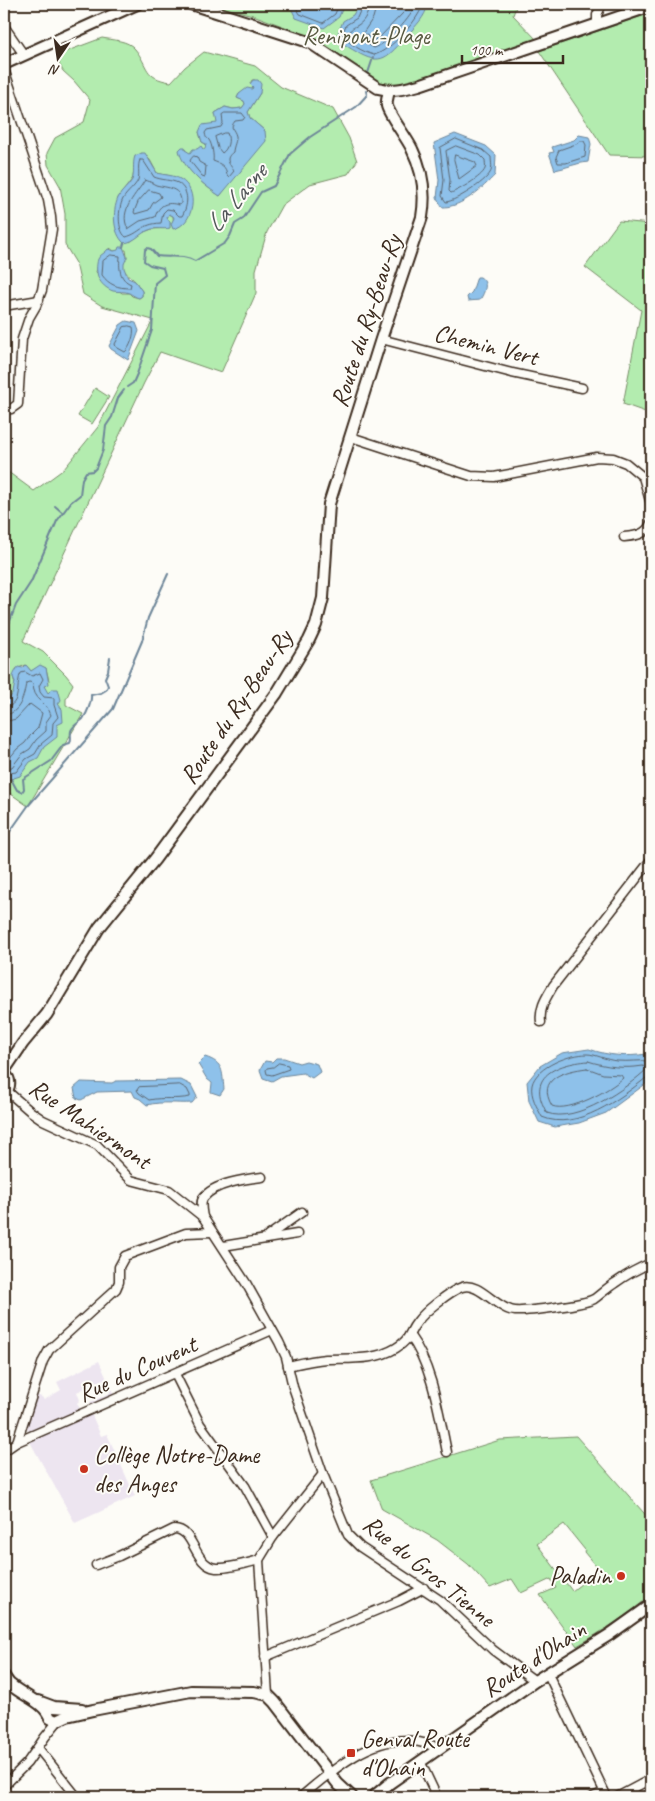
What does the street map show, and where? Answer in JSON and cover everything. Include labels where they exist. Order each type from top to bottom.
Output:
[{"type":"street","points":[[4,64],[137,4]]},
{"type":"street","points":[[193,4],[310,42],[378,88],[389,91],[429,82],[651,6]]},
{"type":"street","points":[[597,24],[597,16],[602,4]]},
{"type":"street","points":[[4,26],[24,55]]},
{"type":"street","points":[[4,68],[48,200],[51,217],[51,236],[39,300],[29,318],[22,339],[18,404],[11,409],[4,410]]},
{"type":"street","name":"Route du Ry-Beau-Ry","points":[[5,1067],[47,1014],[99,928],[155,859],[278,693],[316,625],[323,598],[329,504],[422,217],[424,204],[422,177],[412,148],[386,106],[389,91]]},
{"type":"street","points":[[4,306],[39,300]]},
{"type":"street","name":"Chemin Vert","points":[[381,339],[512,373],[582,388]]},
{"type":"street","points":[[351,437],[462,473],[480,477],[507,475],[597,457],[613,458],[626,463],[651,481]]},
{"type":"street","points":[[644,477],[651,504]]},
{"type":"street","points":[[624,537],[646,532],[651,523]]},
{"type":"street","points":[[541,1022],[540,1017],[545,1000],[553,986],[651,860]]},
{"type":"street","points":[[5,1067],[9,1080],[5,1092]]},
{"type":"street","name":"Rue Mahiermont","points":[[5,1092],[43,1120],[97,1145],[131,1180],[169,1190],[202,1217],[223,1246],[259,1304],[272,1330],[288,1366],[293,1387],[322,1474]]},
{"type":"street","points":[[202,1217],[202,1202],[209,1193],[236,1180],[262,1177]]},
{"type":"street","points":[[264,1239],[302,1212]]},
{"type":"street","points":[[17,1442],[43,1362],[49,1350],[116,1289],[119,1282],[119,1267],[126,1256],[186,1233],[212,1232]]},
{"type":"street","points":[[223,1246],[297,1234]]},
{"type":"street","points":[[288,1366],[314,1360],[360,1358],[379,1355],[398,1347],[410,1336],[417,1322],[442,1300],[462,1287],[475,1289],[501,1306],[513,1311],[577,1304],[592,1300],[615,1283],[651,1263]]},
{"type":"street","name":"Rue du Couvent","points":[[4,1451],[17,1442],[272,1330]]},
{"type":"street","points":[[410,1336],[418,1348],[433,1390],[447,1452]]},
{"type":"street","points":[[175,1374],[200,1424],[245,1486],[273,1537]]},
{"type":"street","points":[[268,1695],[259,1560],[273,1537],[322,1474]]},
{"type":"street","name":"Rue du Gros Tienne","points":[[322,1474],[342,1524],[350,1538],[365,1550],[424,1588],[456,1614],[493,1650],[535,1681]]},
{"type":"street","points":[[96,1565],[174,1529],[185,1533],[200,1558],[210,1566],[220,1568],[259,1560]]},
{"type":"street","points":[[265,1657],[399,1601],[424,1588]]},
{"type":"street","name":"Route d'Ohain","points":[[373,1797],[420,1761],[535,1681],[610,1635],[651,1605]]},
{"type":"street","points":[[548,1674],[606,1794],[593,1797]]},
{"type":"street","points":[[4,1676],[8,1687],[34,1700],[55,1714],[93,1710],[191,1691],[254,1692],[268,1695],[338,1784],[352,1797]]},
{"type":"street","points":[[4,1786],[27,1763],[38,1748],[55,1714]]},
{"type":"street","points":[[302,1797],[330,1772],[373,1747],[392,1742],[412,1740],[439,1748]]},
{"type":"street","points":[[38,1748],[77,1797]]},
{"type":"street","points":[[420,1761],[437,1797]]},
{"type":"street","points":[[617,1797],[651,1779]]},
{"type":"street","points":[[338,1784],[341,1797]]},
{"type":"shaded area","points":[[99,1361],[114,1395],[92,1405],[90,1402],[110,1393],[103,1379],[77,1392],[80,1400],[77,1403],[81,1411],[31,1435],[26,1427],[30,1417],[28,1414],[35,1395],[42,1397],[44,1400],[61,1390],[57,1382]]},
{"type":"shaded area","name":"Collège Notre-Dame des Anges","points":[[91,1413],[101,1436],[107,1434],[135,1496],[75,1523],[30,1442]]},
{"type":"green space","name":"Renipont-Plage","points":[[210,4],[517,4],[513,15],[538,41],[424,79],[388,87],[371,79],[316,42],[317,39],[253,15]]},
{"type":"green space","points":[[651,13],[651,156],[609,155],[539,51]]},
{"type":"green space","points":[[102,38],[120,41],[135,49],[151,74],[156,78],[171,82],[185,67],[204,52],[255,66],[281,87],[333,109],[349,138],[357,161],[348,174],[310,184],[282,205],[267,232],[256,270],[256,293],[221,373],[160,352],[144,383],[23,641],[43,652],[66,675],[73,684],[66,699],[66,705],[83,714],[28,806],[4,789],[4,469],[34,491],[64,469],[98,427],[153,320],[102,306],[83,294],[76,263],[65,245],[65,214],[60,186],[48,165],[47,153],[55,138],[84,122],[90,100],[63,71],[59,64],[62,53]],"holes":[[[252,80],[255,80],[260,93],[248,112],[250,118],[265,131],[220,196],[188,168],[182,156],[185,147],[185,150],[190,154],[201,147],[205,149],[206,144],[202,142],[199,132],[218,123],[215,113],[225,107],[233,109],[242,108],[245,104],[244,101],[237,98],[239,94],[252,90],[253,87],[250,84]],[[142,153],[150,160],[157,173],[175,177],[174,229],[173,216],[169,214],[167,218],[170,223],[169,228],[152,229],[130,242],[118,198],[133,178],[135,157]],[[110,248],[114,251],[126,250],[127,257],[123,268],[136,282],[142,291],[142,296],[139,298],[129,293],[122,293],[96,272],[100,258]],[[26,665],[31,671],[41,666],[46,668],[49,681],[44,687],[10,699],[15,688],[13,677],[16,674],[16,669]]]},
{"type":"green space","points":[[619,221],[651,224],[651,414],[623,404],[641,310],[585,267]]},
{"type":"green space","points":[[95,388],[109,397],[92,424],[78,416]]},
{"type":"green space","points":[[576,1436],[651,1521],[651,1595],[615,1622],[577,1646],[540,1595],[556,1588],[551,1579],[521,1593],[512,1579],[490,1588],[468,1564],[437,1540],[382,1509],[371,1480],[500,1440]],"holes":[[[564,1524],[585,1550],[584,1552],[599,1570],[572,1591],[537,1544]]]},
{"type":"water","points":[[289,4],[344,4],[339,17],[324,28],[296,18]]},
{"type":"water","points":[[359,4],[428,4],[422,17],[395,49],[384,57],[372,59],[347,46],[337,36],[343,21],[353,15]]},
{"type":"water","points":[[253,80],[258,80],[261,84],[260,93],[248,112],[250,118],[265,131],[266,141],[220,196],[208,188],[190,170],[181,157],[179,150],[185,147],[185,150],[190,153],[193,149],[201,146],[205,149],[206,144],[202,142],[199,132],[202,125],[217,123],[215,113],[225,107],[233,109],[242,108],[245,104],[244,101],[237,98],[247,88],[252,89],[253,87],[250,84]]},
{"type":"water","points":[[455,134],[486,146],[496,155],[495,175],[464,201],[442,207],[437,198],[439,180],[434,143]]},
{"type":"water","points":[[579,135],[589,137],[591,144],[588,162],[555,170],[549,153],[554,152],[552,147],[574,140]]},
{"type":"water","points":[[145,153],[157,173],[178,178],[186,184],[190,191],[192,207],[186,221],[180,226],[173,229],[171,224],[174,218],[169,214],[167,218],[170,222],[170,228],[152,229],[124,243],[120,239],[116,228],[114,216],[116,204],[119,195],[132,180],[135,156]]},
{"type":"water","points":[[119,247],[123,247],[127,257],[124,268],[128,278],[135,281],[142,291],[142,296],[139,298],[127,292],[108,289],[101,282],[97,274],[99,257],[108,249],[114,251],[118,250]]},
{"type":"water","points":[[477,277],[483,279],[485,290],[480,300],[468,301],[467,297],[472,292]]},
{"type":"water","points":[[126,321],[136,323],[139,331],[128,360],[109,346],[120,325]]},
{"type":"water","points":[[26,665],[31,671],[40,665],[46,668],[49,684],[44,686],[48,693],[52,689],[58,689],[61,700],[58,704],[62,709],[63,722],[57,725],[57,737],[44,747],[38,758],[30,762],[20,776],[8,780],[4,778],[4,706],[13,693],[15,682],[13,677],[15,672],[18,667],[23,668]]},
{"type":"water","points":[[589,1049],[618,1055],[647,1054],[651,1058],[651,1080],[606,1113],[579,1123],[555,1127],[539,1122],[529,1101],[527,1082],[540,1066],[562,1053]]},
{"type":"water","points":[[205,1057],[216,1062],[221,1068],[224,1089],[220,1095],[211,1092],[212,1083],[207,1079],[198,1064]]},
{"type":"water","points":[[276,1058],[284,1058],[299,1063],[306,1061],[317,1064],[320,1072],[312,1078],[303,1073],[281,1076],[272,1081],[263,1078],[260,1070],[265,1061],[272,1062]]},
{"type":"water","points":[[181,1080],[191,1085],[197,1097],[192,1103],[147,1105],[135,1097],[132,1091],[97,1092],[81,1100],[76,1098],[74,1088],[81,1082],[112,1083],[116,1081]]},
{"type":"waterway","name":"La Lasne","points":[[367,76],[373,58]]},
{"type":"waterway","name":"La Lasne","points":[[127,387],[133,383],[137,374],[152,330],[155,283],[165,275],[163,268],[150,265],[144,261],[145,250],[147,248],[151,249],[157,256],[181,257],[195,261],[225,243],[235,224],[243,219],[261,192],[274,186],[290,154],[310,137],[356,107],[367,95],[366,91]]},
{"type":"waterway","points":[[123,247],[124,243]]},
{"type":"waterway","name":"La Lasne","points":[[4,637],[16,605],[31,582],[57,521],[71,502],[80,495],[82,479],[86,472],[93,471],[96,468],[103,450],[106,426],[112,417],[118,398],[124,390]]},
{"type":"waterway","points":[[55,506],[63,513]]},
{"type":"waterway","points":[[4,840],[28,806],[113,709],[142,641],[148,618],[168,574]]},
{"type":"waterway","points":[[11,779],[17,790],[22,792],[24,789],[23,779],[51,761],[63,745],[70,743],[71,731],[85,717],[91,695],[101,693],[108,686],[105,678],[110,658]]},
{"type":"place","name":"Collège Notre-Dame des Anges","points":[[84,1469]]},
{"type":"place","name":"Paladin","points":[[621,1576]]},
{"type":"place","name":"Genval Route d'Ohain","points":[[351,1753]]}]
